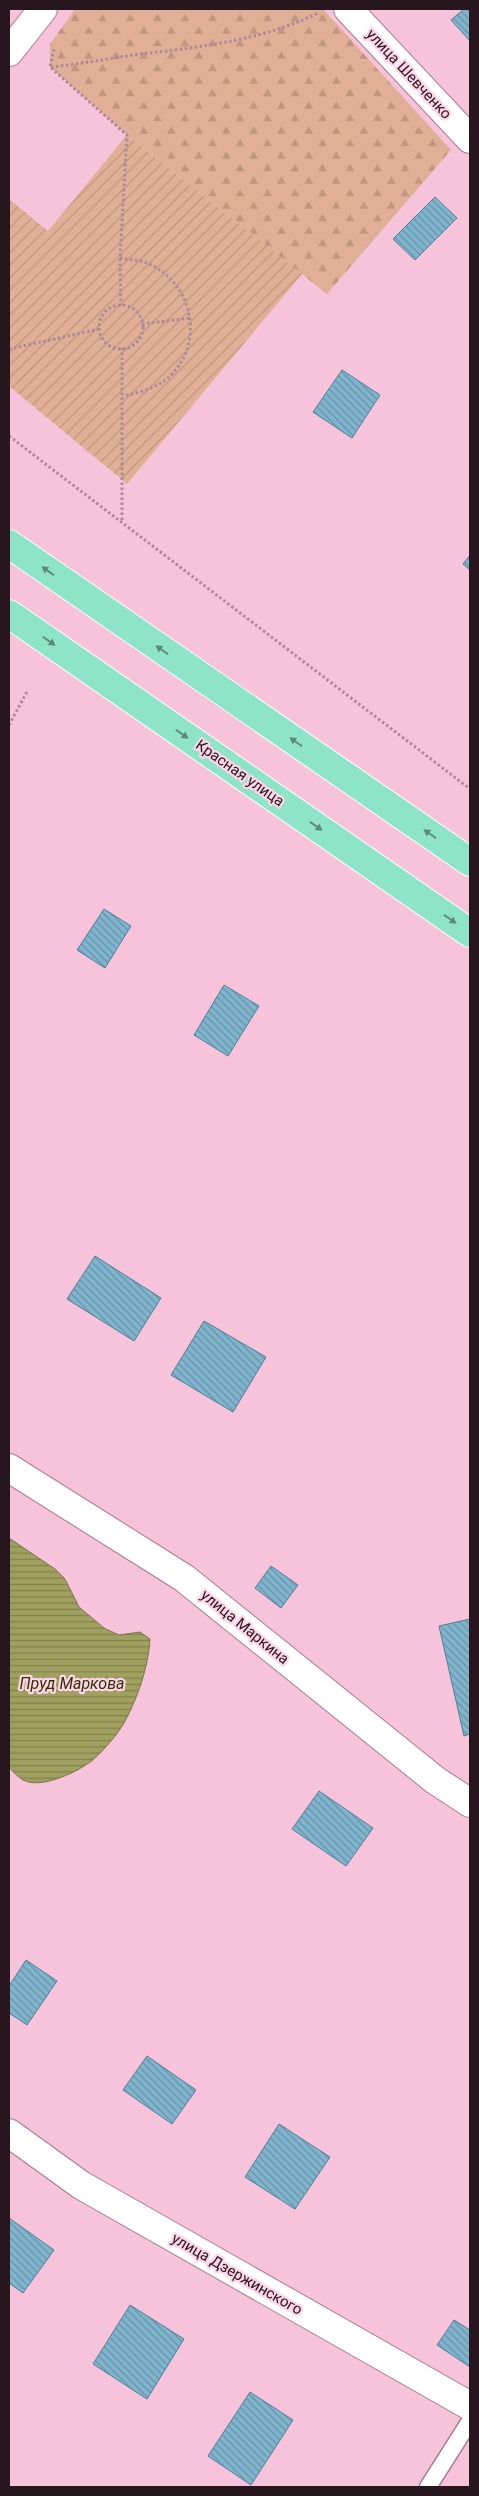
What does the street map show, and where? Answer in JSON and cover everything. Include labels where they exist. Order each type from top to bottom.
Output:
[{"type":"highway","points":[[9,544],[470,862]]},
{"type":"highway","name":"Красная улица","points":[[9,614],[470,933]]},
{"type":"street","points":[[9,52],[43,9]]},
{"type":"street","name":"улица Шевченко","points":[[348,9],[470,139]]},
{"type":"street","name":"улица Маркина","points":[[9,1468],[184,1578],[435,1780],[470,1803]]},
{"type":"street","name":"улица Дзержинского","points":[[9,2133],[81,2185],[470,2406]]},
{"type":"lane","points":[[428,2487],[470,2421]]},
{"type":"path","points":[[50,68],[191,49],[256,35],[298,23],[320,12]]},
{"type":"path","points":[[50,68],[55,43]]},
{"type":"path","points":[[50,68],[127,134],[120,258],[120,305]]},
{"type":"path","points":[[120,258],[146,263],[165,273],[178,287],[187,303],[190,318],[190,339],[184,357],[174,372],[160,384],[143,392],[123,396]]},
{"type":"path","points":[[120,305],[130,307],[136,311],[142,324],[140,337],[129,347],[122,348],[108,345],[103,339],[100,329],[104,313],[110,308],[120,305]]},
{"type":"path","points":[[142,324],[190,318]]},
{"type":"path","points":[[9,349],[100,329]]},
{"type":"path","points":[[122,348],[122,521]]},
{"type":"path","points":[[9,436],[470,788]]},
{"type":"path","points":[[9,725],[28,690]]},
{"type":"green space","points":[[75,9],[323,9],[451,150],[327,294],[127,135],[50,67],[50,44]]},
{"type":"green space","points":[[127,135],[302,274],[127,484],[9,386],[9,199],[48,231]]},
{"type":"water","name":"Пруд Маркова","points":[[9,1538],[55,1569],[65,1579],[79,1607],[104,1628],[119,1635],[140,1632],[150,1639],[145,1671],[138,1693],[124,1723],[114,1737],[94,1759],[80,1769],[60,1778],[40,1783],[23,1780],[9,1767]]},
{"type":"building","points":[[464,9],[470,9],[470,41],[451,20]]},
{"type":"building","points":[[435,197],[457,218],[415,260],[393,239]]},
{"type":"building","points":[[342,370],[380,395],[352,438],[313,412]]},
{"type":"building","points":[[470,555],[470,570],[463,564]]},
{"type":"building","points":[[104,909],[131,926],[105,968],[77,950]]},
{"type":"building","points":[[224,985],[259,1006],[228,1056],[194,1035]]},
{"type":"building","points":[[95,1256],[161,1298],[134,1341],[67,1299]]},
{"type":"building","points":[[204,1321],[266,1357],[233,1412],[171,1375]]},
{"type":"building","points":[[271,1566],[298,1585],[281,1608],[255,1588]]},
{"type":"building","points":[[470,1619],[470,1734],[464,1736],[439,1626]]},
{"type":"building","points":[[319,1791],[373,1828],[346,1866],[292,1829]]},
{"type":"building","points":[[26,1960],[57,1981],[27,2025],[9,2013],[9,1986]]},
{"type":"building","points":[[147,2056],[196,2090],[172,2124],[123,2090]]},
{"type":"building","points":[[279,2124],[330,2157],[295,2209],[245,2177]]},
{"type":"building","points":[[9,2218],[54,2250],[23,2293],[9,2283]]},
{"type":"building","points":[[130,2305],[184,2339],[147,2399],[93,2364]]},
{"type":"building","points":[[454,2320],[470,2330],[470,2367],[437,2345]]},
{"type":"building","points":[[250,2392],[293,2420],[251,2485],[208,2456]]}]
